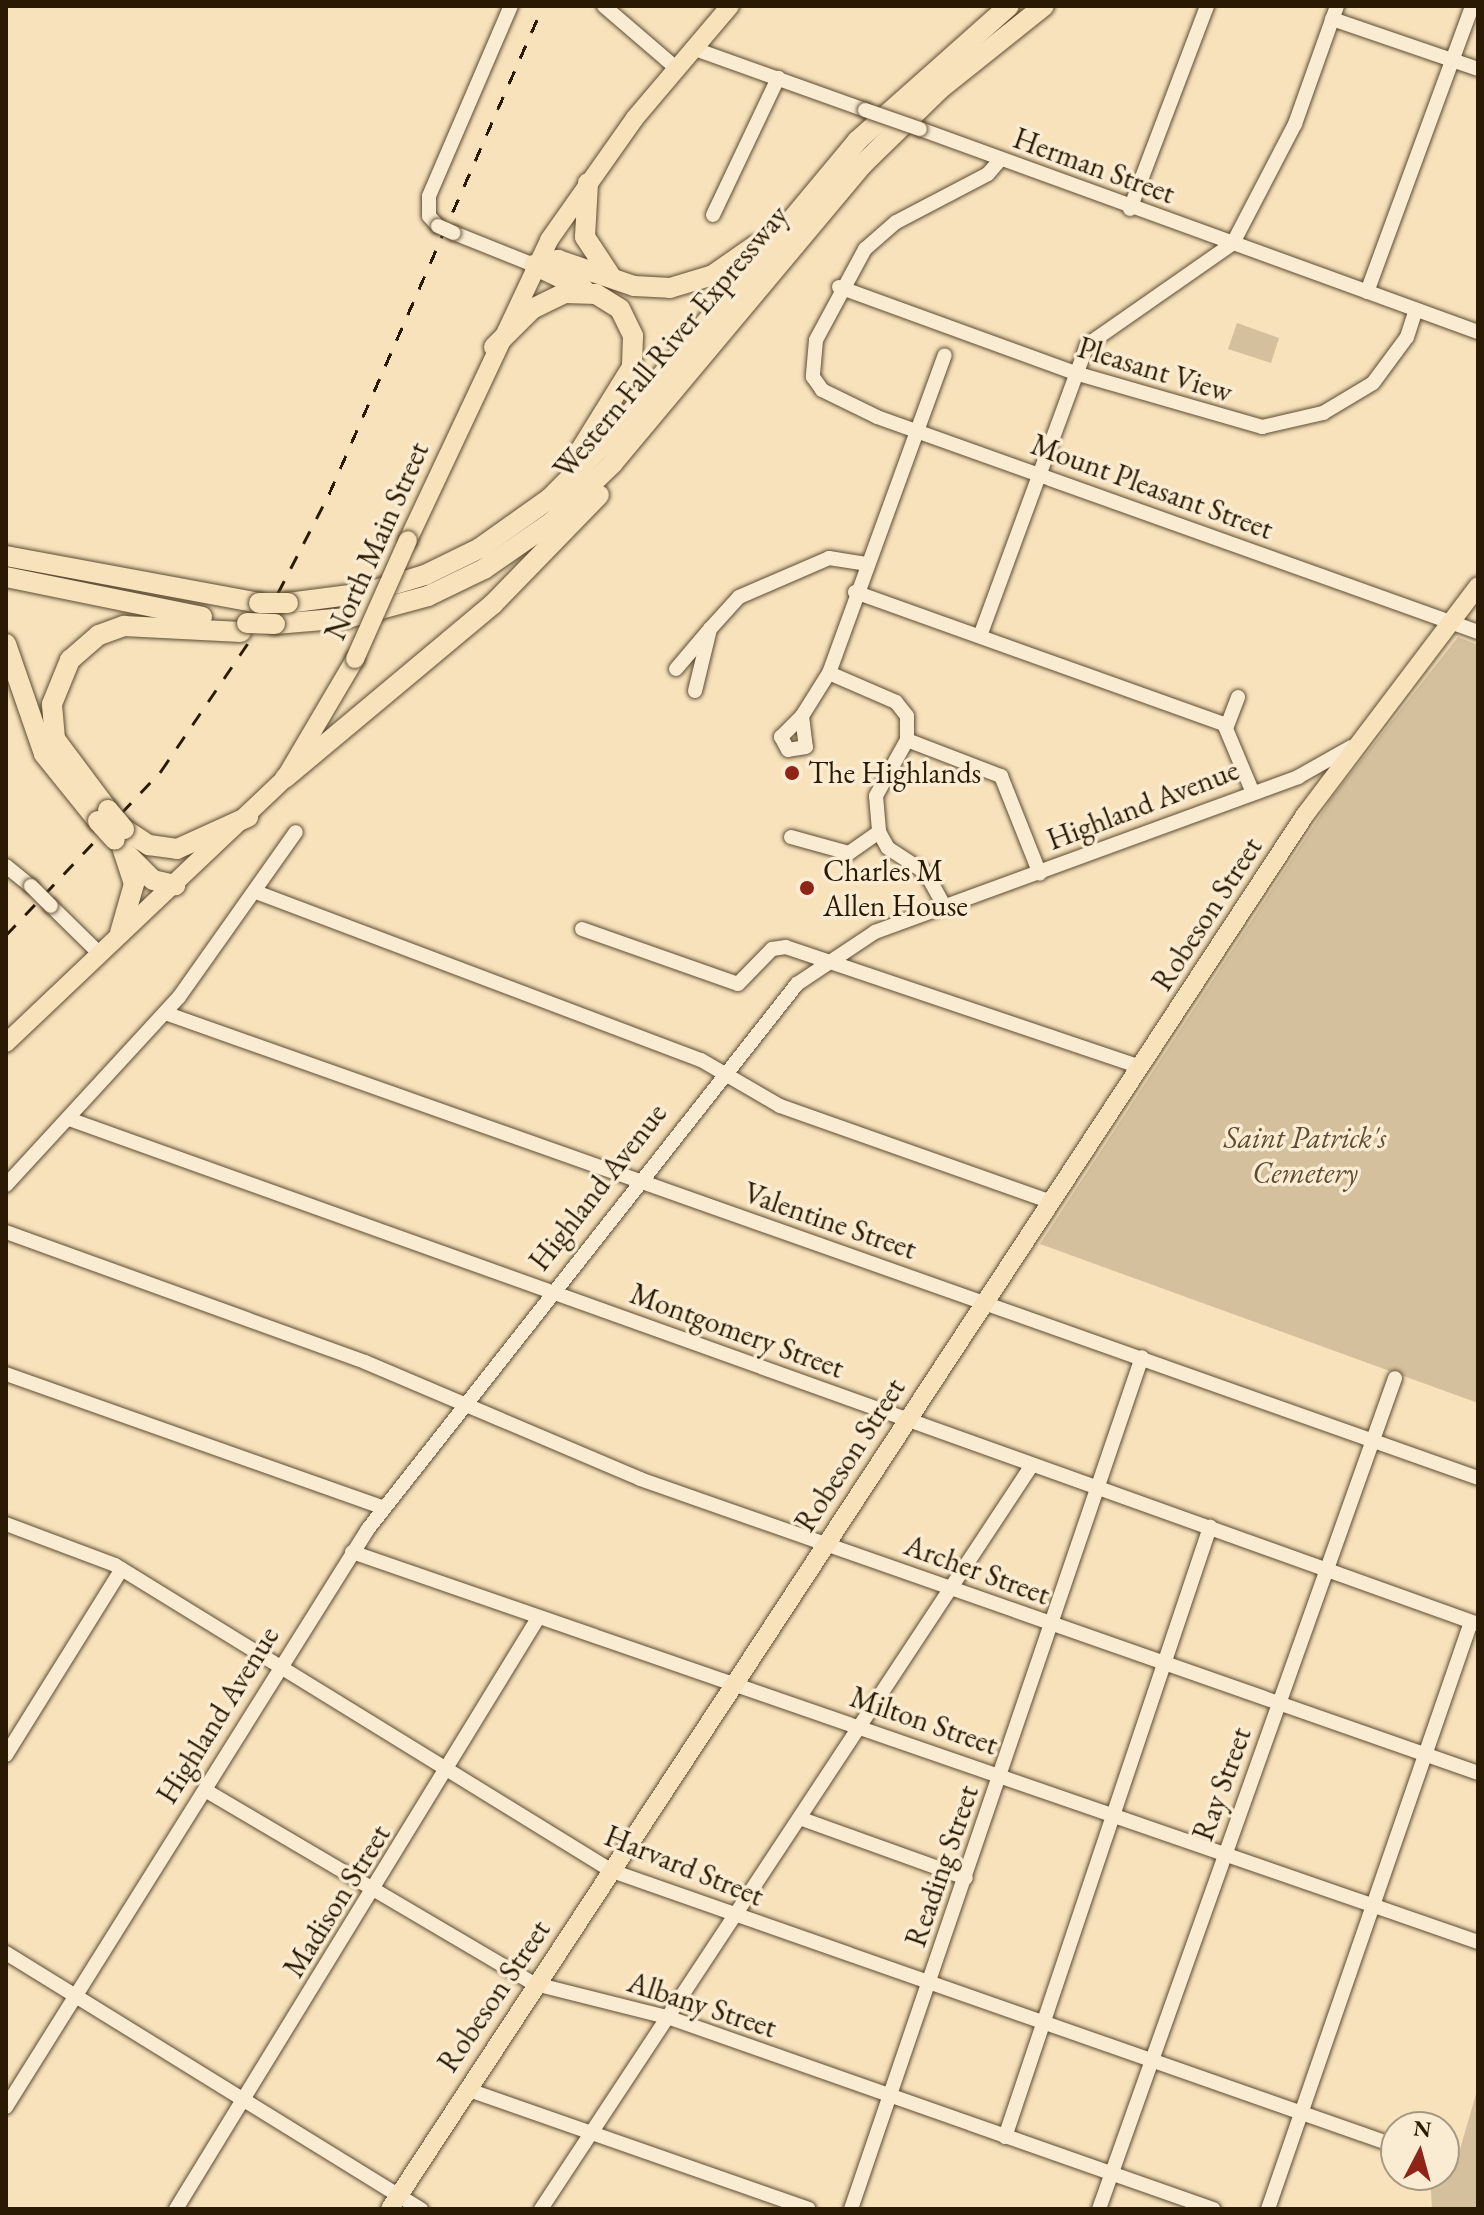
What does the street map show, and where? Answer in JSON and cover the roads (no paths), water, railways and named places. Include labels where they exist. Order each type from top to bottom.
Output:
[{"type":"highway","name":"Western Fall River Expressway","points":[[6,556],[259,603],[288,603],[404,582],[498,537],[593,456],[816,187],[886,111],[1009,6]]},
{"type":"highway","name":"Western Fall River Expressway","points":[[244,628],[272,629],[347,618],[428,596],[519,547],[598,480],[863,164],[948,82],[1044,6]]},
{"type":"highway","points":[[588,183],[587,244],[623,283]]},
{"type":"highway","points":[[534,265],[558,260],[623,283],[670,288],[713,275],[816,187]]},
{"type":"highway","points":[[498,537],[590,439],[629,375],[631,329],[596,294],[534,265]]},
{"type":"highway","points":[[494,347],[546,300],[596,294]]},
{"type":"highway","points":[[285,778],[523,576],[607,486],[662,405]]},
{"type":"highway","points":[[6,577],[244,628]]},
{"type":"highway","points":[[175,885],[153,880],[103,816],[55,739],[52,704],[70,660],[99,635],[124,626],[244,628]]},
{"type":"highway","points":[[6,644],[39,746],[103,816]]},
{"type":"highway","points":[[120,839],[177,849],[248,817]]},
{"type":"highway","points":[[120,839],[134,884],[120,933]]},
{"type":"main road","name":"North Main Street","points":[[6,1043],[98,952],[248,817],[285,778],[355,659],[494,347],[534,265],[588,183],[692,48],[730,6]]},
{"type":"main road","name":"Highland Avenue","points":[[1363,736],[1478,586]]},
{"type":"main road","name":"Robeson Street","points":[[393,2204],[907,1419],[1363,736]]},
{"type":"street","points":[[511,6],[429,196],[429,216],[438,226],[534,265]]},
{"type":"street","points":[[604,6],[676,68]]},
{"type":"street","points":[[1130,209],[1207,6]]},
{"type":"street","points":[[1367,292],[1472,6]]},
{"type":"street","points":[[980,636],[1075,373],[1103,329],[1233,243],[1295,124],[1335,13],[1478,69]]},
{"type":"street","name":"Herman Street","points":[[692,48],[920,129],[1130,209],[1478,332]]},
{"type":"street","points":[[713,215],[778,78]]},
{"type":"street","points":[[839,287],[896,222],[988,174],[1000,160]]},
{"type":"street","name":"Pleasant View","points":[[839,287],[1075,373],[1242,424],[1294,422],[1373,383],[1407,337],[1416,310]]},
{"type":"street","name":"Mount Pleasant Street","points":[[839,287],[816,340],[816,381],[840,401],[1478,632]]},
{"type":"street","points":[[802,716],[829,673],[914,426],[945,355]]},
{"type":"street","points":[[676,669],[710,629],[761,581],[829,558],[865,564]]},
{"type":"street","points":[[855,592],[1227,726]]},
{"type":"street","points":[[695,691],[710,629]]},
{"type":"street","points":[[829,673],[896,702],[907,716],[907,740],[876,796],[879,832],[888,848],[926,873],[945,907]]},
{"type":"street","points":[[1238,697],[1227,726],[1253,793]]},
{"type":"street","name":"Highland Avenue","points":[[6,2107],[352,1552],[719,1077],[824,962],[875,932],[1040,874],[1315,769],[1363,736]]},
{"type":"street","points":[[907,740],[1001,776],[1040,874]]},
{"type":"street","points":[[6,1185],[165,1013],[256,892],[296,832]]},
{"type":"street","points":[[791,837],[849,853],[879,832]]},
{"type":"street","points":[[6,866],[31,886],[98,952]]},
{"type":"street","points":[[256,892],[701,1060],[719,1077],[780,1106],[1051,1202]]},
{"type":"street","points":[[582,929],[738,984],[772,949],[786,947],[824,962],[901,982],[1140,1067]]},
{"type":"street","name":"Valentine Street","points":[[165,1013],[1478,1478]]},
{"type":"street","name":"Montgomery Street","points":[[69,1119],[1475,1623]]},
{"type":"street","name":"Archer Street","points":[[6,1232],[366,1363],[462,1407],[825,1544],[1280,1701],[1478,1773]]},
{"type":"street","name":"Reading Street","points":[[851,2209],[1101,1488],[1142,1357]]},
{"type":"street","points":[[6,1374],[384,1508]]},
{"type":"street","name":"Ray Street","points":[[1099,2209],[1395,1378]]},
{"type":"street","points":[[541,2209],[863,1727],[1032,1465]]},
{"type":"street","name":"Harvard Street","points":[[6,1524],[122,1569],[612,1871],[1380,2140]]},
{"type":"street","points":[[1005,2137],[1041,2022],[1210,1527]]},
{"type":"street","name":"Milton Street","points":[[352,1552],[1478,1942]]},
{"type":"street","points":[[6,1755],[122,1569]]},
{"type":"street","name":"Madison Street","points":[[176,2209],[374,1893],[538,1618]]},
{"type":"street","points":[[1268,2209],[1475,1623]]},
{"type":"street","name":"Albany Street","points":[[205,1790],[374,1893],[535,1984],[670,2018],[1213,2209]]},
{"type":"street","points":[[802,1819],[966,1878]]},
{"type":"street","points":[[6,1953],[243,2102],[393,2204],[421,2209]]},
{"type":"street","points":[[466,2089],[809,2209]]},
{"type":"railway","points":[[6,935],[161,771],[265,618],[329,494],[543,6]]},
{"type":"place","name":"The Highlands","points":[[792,773]]},
{"type":"place","name":"Charles M Allen House","points":[[807,888]]},
{"type":"park label","name":"Saint Patrick's Cemetery","points":[[1305,1155]]}]
